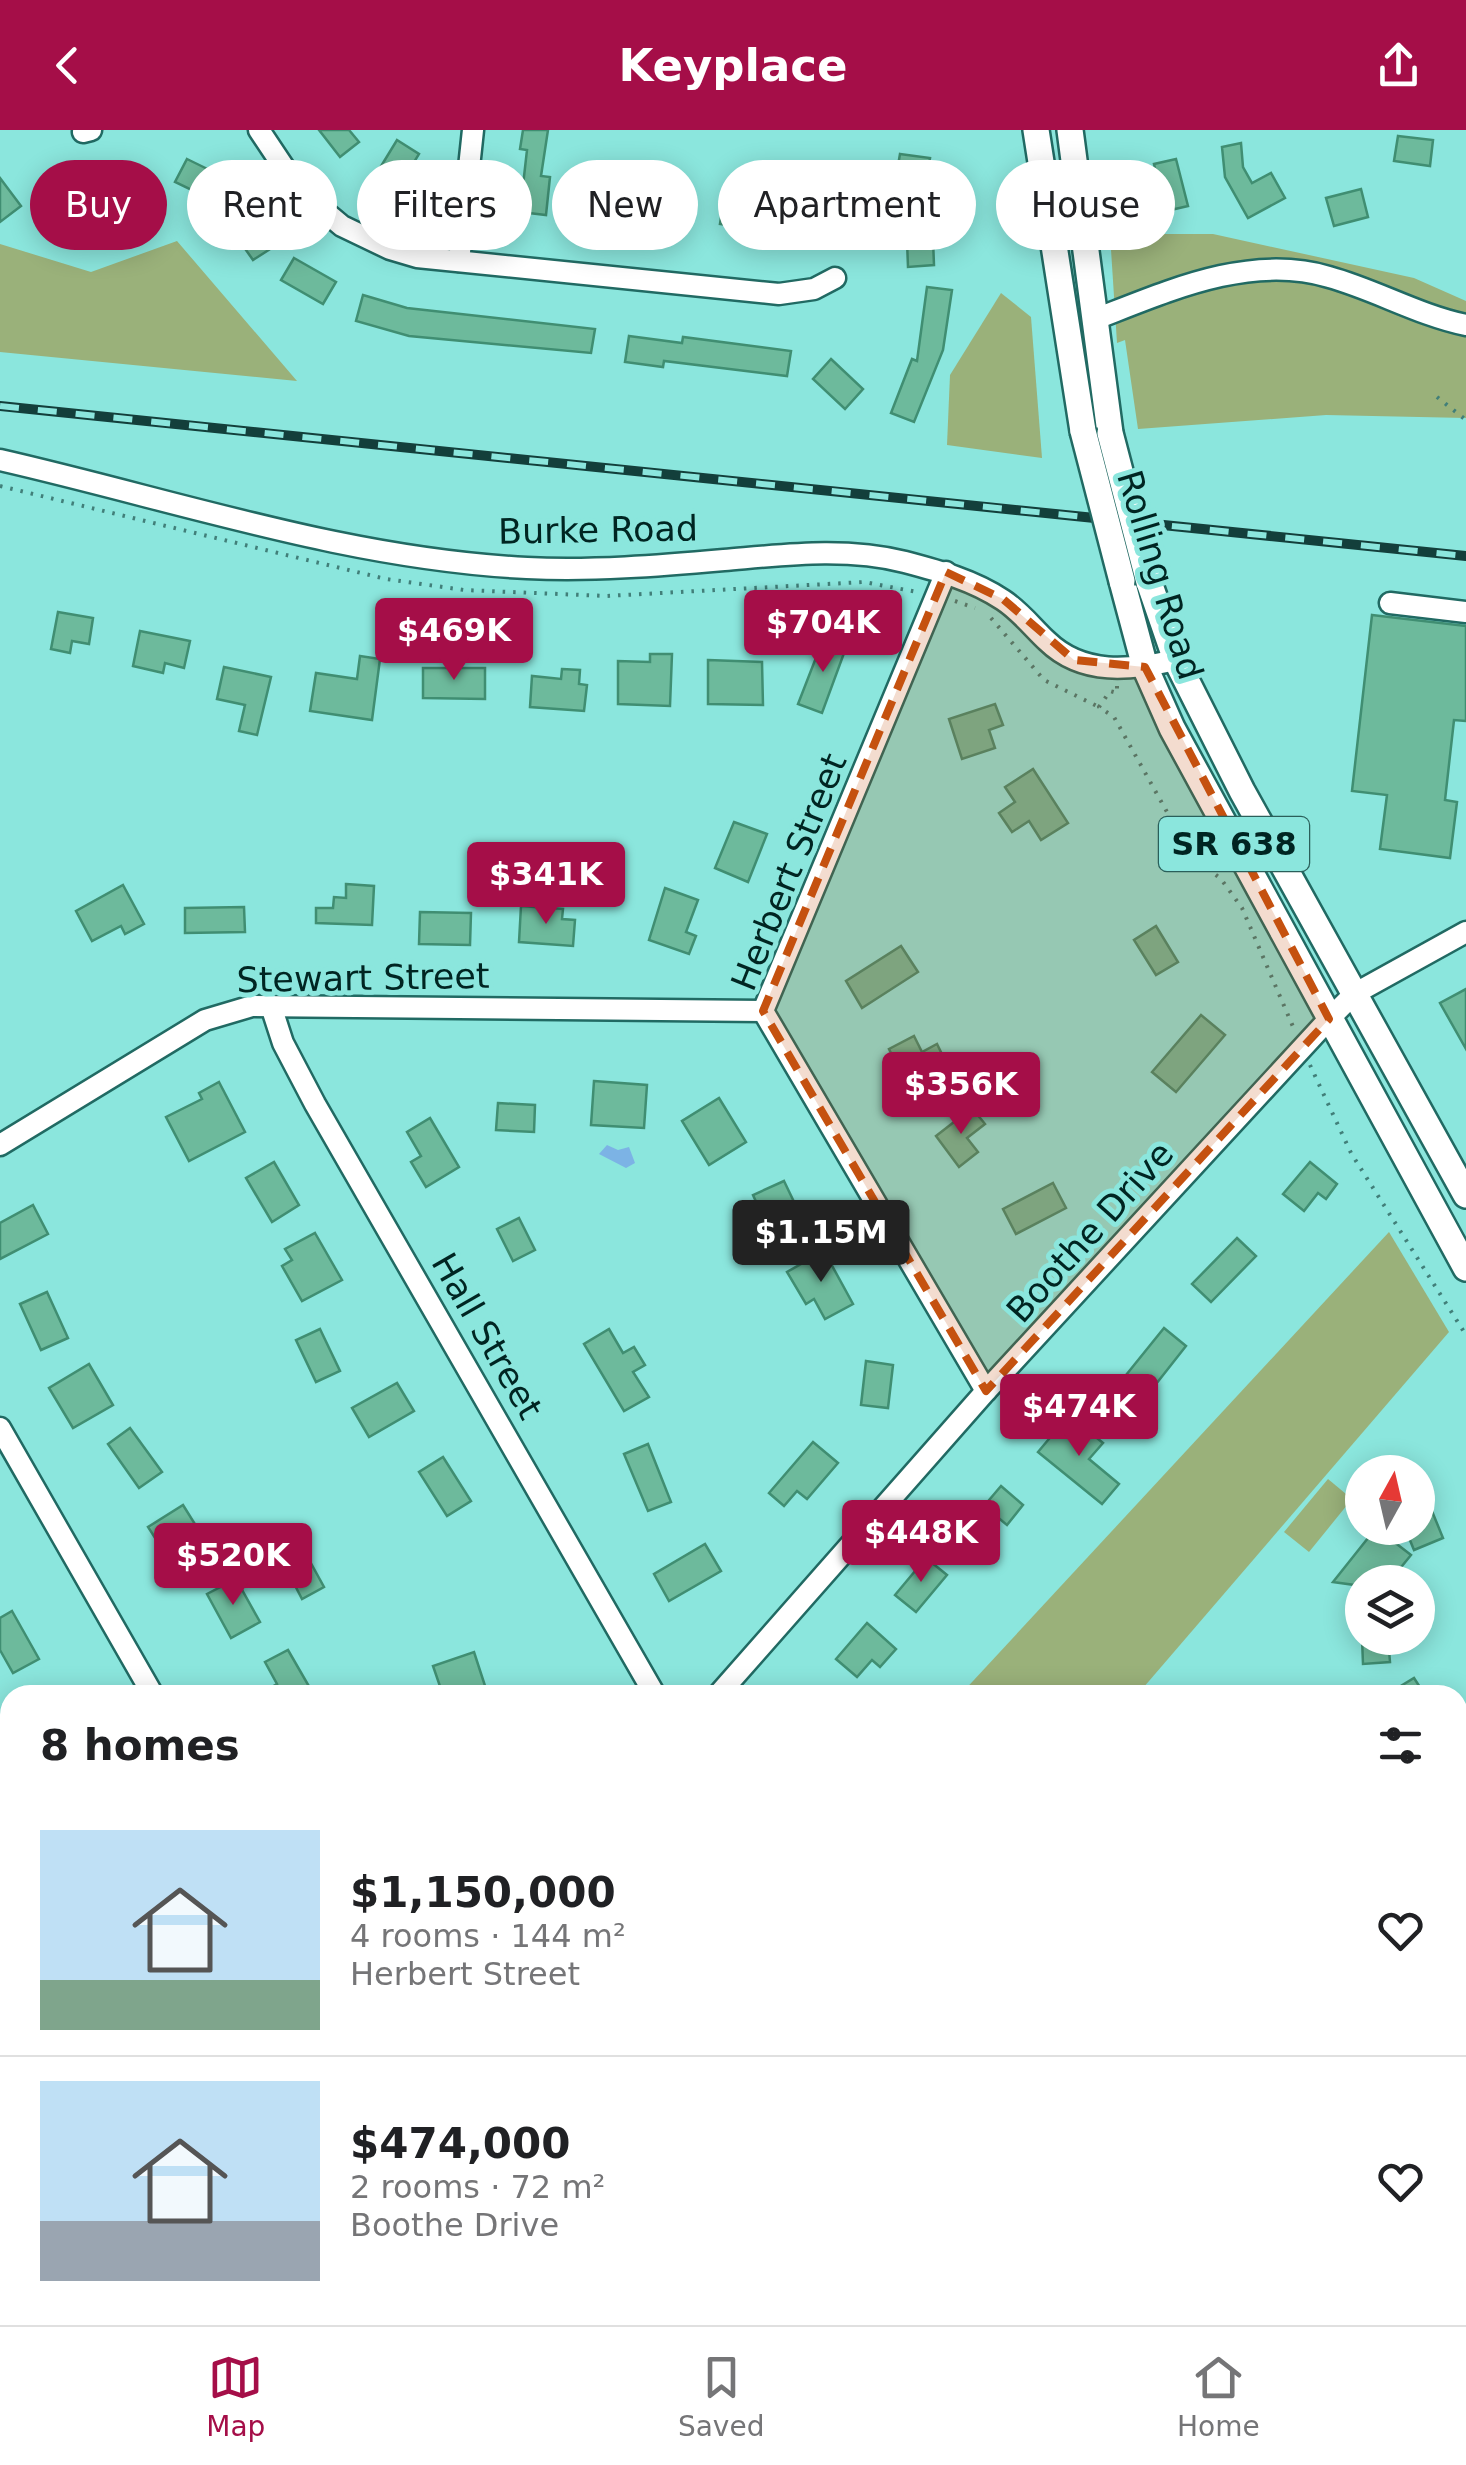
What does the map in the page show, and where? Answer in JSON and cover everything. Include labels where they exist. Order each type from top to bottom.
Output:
[{"type":"main road","name":"Rolling Road","points":[[1036,130],[1083,431],[1145,666],[1172,728],[1466,1268]]},
{"type":"main road","name":"Rolling Road","points":[[1073,130],[1073,158],[1110,433],[1148,582],[1176,660],[1466,1195]]},
{"type":"street","points":[[260,130],[298,190],[342,226],[390,250],[460,262],[779,294],[814,290],[835,278]]},
{"type":"street","points":[[460,262],[473,130]]},
{"type":"street","points":[[1093,320],[1210,278],[1267,270],[1331,277],[1404,307],[1466,325]]},
{"type":"street","name":"Burke Road","points":[[0,460],[257,526],[464,562],[598,568],[838,553],[889,558],[946,572],[1003,599],[1050,644],[1074,660],[1118,668],[1176,660]]},
{"type":"street","name":"Herbert Street","points":[[946,572],[763,1011],[986,1391]]},
{"type":"street","points":[[1390,603],[1466,612]]},
{"type":"street","name":"Boothe Drive","points":[[727,1685],[986,1391],[1354,994],[1466,932]]},
{"type":"street","name":"Stewart Street","points":[[0,1145],[204,1020],[230,1010],[271,1006],[763,1011]]},
{"type":"street","name":"Hall Street","points":[[271,1006],[283,1043],[315,1104],[649,1685]]},
{"type":"street","points":[[0,1428],[146,1685]]},
{"type":"path","points":[[1437,397],[1466,420]]},
{"type":"path","points":[[1118,668],[1117,693],[1110,691],[1099,707],[1114,717],[1190,855],[1221,879],[1242,908],[1351,1153],[1466,1335]]},
{"type":"highlighted area","points":[[946,572],[1003,599],[1074,660],[1145,667],[1329,1019],[986,1391],[763,1011]]},
{"type":"green space","points":[[1175,234],[1213,234],[1414,278],[1466,301],[1466,418],[1326,415],[1138,429],[1125,340],[1117,343],[1111,250],[1175,250]]},
{"type":"green space","points":[[177,241],[297,381],[0,352],[0,244],[91,272],[152,250],[167,250],[167,245]]},
{"type":"green space","points":[[1001,293],[1031,317],[1042,458],[947,445],[950,375]]},
{"type":"green space","points":[[1389,1232],[1449,1332],[1146,1685],[969,1685]]},
{"type":"green space","points":[[1328,1479],[1345,1493],[1345,1508],[1309,1552],[1284,1532]]},
{"type":"water","points":[[607,1145],[618,1150],[629,1147],[635,1163],[626,1168],[599,1154]]},
{"type":"building","points":[[319,130],[349,130],[359,142],[340,157]]},
{"type":"building","points":[[523,130],[548,130],[541,176],[550,177],[546,215],[532,213],[532,160],[526,160],[527,150],[520,149]]},
{"type":"building","points":[[1398,136],[1433,140],[1430,166],[1394,161]]},
{"type":"building","points":[[397,140],[419,154],[415,160],[385,160]]},
{"type":"building","points":[[1241,143],[1243,167],[1252,183],[1271,173],[1285,198],[1248,218],[1225,177],[1222,147]]},
{"type":"building","points":[[900,154],[930,158],[930,160],[899,160]]},
{"type":"building","points":[[187,159],[189,160],[187,188],[175,182]]},
{"type":"building","points":[[1176,159],[1188,206],[1175,209],[1175,160],[1172,160]]},
{"type":"building","points":[[0,178],[21,206],[0,222]]},
{"type":"building","points":[[1361,189],[1368,217],[1334,226],[1326,198]]},
{"type":"building","points":[[246,250],[269,250],[253,260]]},
{"type":"building","points":[[907,250],[933,250],[934,265],[908,267]]},
{"type":"building","points":[[294,258],[336,282],[323,304],[281,280]]},
{"type":"building","points":[[927,287],[952,290],[943,350],[914,422],[891,413],[912,359],[917,361]]},
{"type":"building","points":[[363,295],[407,308],[595,329],[591,353],[409,336],[356,321]]},
{"type":"building","points":[[629,336],[682,343],[683,337],[791,351],[787,376],[664,361],[663,367],[625,362]]},
{"type":"building","points":[[831,359],[863,389],[845,409],[813,379]]},
{"type":"building","points":[[58,612],[93,618],[89,644],[72,641],[70,653],[51,649]]},
{"type":"building","points":[[1372,615],[1466,626],[1466,721],[1454,720],[1445,800],[1457,802],[1450,858],[1380,849],[1387,795],[1352,791]]},
{"type":"building","points":[[140,631],[190,641],[184,668],[165,663],[163,673],[133,666]]},
{"type":"building","points":[[824,637],[847,645],[822,713],[798,704]]},
{"type":"building","points":[[650,654],[672,654],[670,706],[618,704],[618,661],[650,662]]},
{"type":"building","points":[[360,656],[380,659],[372,720],[310,711],[316,673],[357,679]]},
{"type":"building","points":[[708,660],[762,662],[763,705],[708,704]]},
{"type":"building","points":[[224,667],[271,677],[257,735],[239,731],[245,705],[217,699]]},
{"type":"building","points":[[423,668],[485,668],[485,699],[423,698]]},
{"type":"building","points":[[562,669],[580,670],[579,684],[587,685],[584,711],[530,707],[532,676],[561,679]]},
{"type":"building","points":[[995,704],[1003,725],[989,730],[995,748],[962,759],[949,719]]},
{"type":"building","points":[[1033,769],[1068,823],[1041,840],[1029,821],[1012,832],[999,813],[1015,802],[1005,787]]},
{"type":"building","points":[[734,822],[767,834],[748,882],[715,868]]},
{"type":"building","points":[[346,884],[374,886],[372,925],[316,923],[316,908],[333,908],[334,897],[346,898]]},
{"type":"building","points":[[123,885],[144,924],[125,934],[121,926],[92,941],[76,911]]},
{"type":"building","points":[[665,888],[698,900],[686,932],[696,936],[689,954],[649,940]]},
{"type":"building","points":[[521,906],[563,909],[562,919],[575,920],[573,946],[519,942]]},
{"type":"building","points":[[244,907],[245,932],[185,933],[185,908]]},
{"type":"building","points":[[420,912],[471,913],[470,945],[419,944]]},
{"type":"building","points":[[1156,926],[1178,962],[1156,975],[1134,940]]},
{"type":"building","points":[[901,946],[918,972],[862,1008],[846,981]]},
{"type":"building","points":[[1466,989],[1466,1049],[1440,1003]]},
{"type":"building","points":[[1201,1015],[1225,1035],[1176,1092],[1152,1072]]},
{"type":"building","points":[[914,1036],[922,1052],[937,1044],[956,1083],[916,1103],[889,1049]]},
{"type":"building","points":[[594,1081],[647,1085],[644,1128],[591,1125]]},
{"type":"building","points":[[219,1082],[245,1132],[189,1161],[166,1117],[202,1099],[199,1093]]},
{"type":"building","points":[[719,1098],[746,1142],[709,1165],[682,1121]]},
{"type":"building","points":[[498,1103],[535,1105],[534,1132],[496,1130]]},
{"type":"building","points":[[972,1108],[985,1124],[967,1138],[978,1152],[959,1167],[936,1136]]},
{"type":"building","points":[[430,1118],[459,1167],[426,1187],[411,1162],[421,1156],[407,1132]]},
{"type":"building","points":[[274,1162],[299,1205],[272,1222],[246,1178]]},
{"type":"building","points":[[1310,1162],[1337,1184],[1326,1199],[1318,1193],[1304,1211],[1283,1194]]},
{"type":"building","points":[[784,1181],[807,1229],[768,1248],[750,1211],[758,1206],[753,1195]]},
{"type":"building","points":[[1053,1183],[1066,1208],[1016,1234],[1003,1209]]},
{"type":"building","points":[[33,1205],[48,1234],[0,1259],[0,1223]]},
{"type":"building","points":[[519,1218],[535,1250],[513,1261],[497,1229]]},
{"type":"building","points":[[315,1233],[342,1280],[302,1301],[282,1266],[292,1260],[285,1249]]},
{"type":"building","points":[[1237,1238],[1256,1256],[1211,1302],[1192,1284]]},
{"type":"building","points":[[824,1251],[853,1304],[825,1319],[814,1299],[806,1304],[787,1272]]},
{"type":"building","points":[[47,1292],[68,1338],[41,1350],[20,1304]]},
{"type":"building","points":[[1164,1328],[1186,1346],[1145,1398],[1122,1380]]},
{"type":"building","points":[[320,1329],[340,1371],[316,1382],[296,1340]]},
{"type":"building","points":[[609,1329],[623,1353],[634,1347],[645,1365],[633,1372],[649,1397],[624,1411],[584,1344]]},
{"type":"building","points":[[866,1361],[893,1365],[888,1408],[861,1405]]},
{"type":"building","points":[[89,1364],[113,1405],[73,1428],[49,1388]]},
{"type":"building","points":[[397,1383],[414,1411],[369,1437],[352,1408]]},
{"type":"building","points":[[1069,1415],[1103,1443],[1089,1459],[1119,1484],[1102,1504],[1038,1452]]},
{"type":"building","points":[[130,1428],[162,1472],[139,1488],[108,1444]]},
{"type":"building","points":[[813,1442],[838,1463],[807,1499],[797,1491],[784,1506],[769,1493]]},
{"type":"building","points":[[648,1444],[671,1502],[648,1511],[624,1454]]},
{"type":"building","points":[[443,1457],[471,1501],[447,1516],[419,1472]]},
{"type":"building","points":[[1001,1486],[1023,1505],[1007,1525],[984,1506]]},
{"type":"building","points":[[183,1505],[208,1545],[173,1566],[148,1527]]},
{"type":"building","points":[[1435,1518],[1443,1538],[1435,1541]]},
{"type":"building","points":[[705,1544],[721,1571],[669,1601],[654,1574]]},
{"type":"building","points":[[1362,1545],[1398,1545],[1411,1555],[1403,1565],[1347,1565]]},
{"type":"building","points":[[307,1556],[324,1587],[302,1599],[286,1568]]},
{"type":"building","points":[[926,1558],[947,1575],[916,1612],[895,1595]]},
{"type":"building","points":[[1345,1567],[1345,1584],[1333,1582]]},
{"type":"building","points":[[236,1579],[260,1622],[231,1638],[207,1594]]},
{"type":"building","points":[[12,1611],[39,1659],[13,1673],[0,1650],[0,1618]]},
{"type":"building","points":[[867,1623],[896,1649],[880,1667],[872,1660],[857,1677],[836,1659]]},
{"type":"building","points":[[288,1650],[308,1685],[275,1685],[265,1662]]},
{"type":"building","points":[[474,1652],[485,1685],[440,1685],[433,1666]]},
{"type":"building","points":[[1363,1655],[1389,1655],[1390,1662],[1363,1664]]},
{"type":"railway","points":[[0,406],[1466,556]]}]
